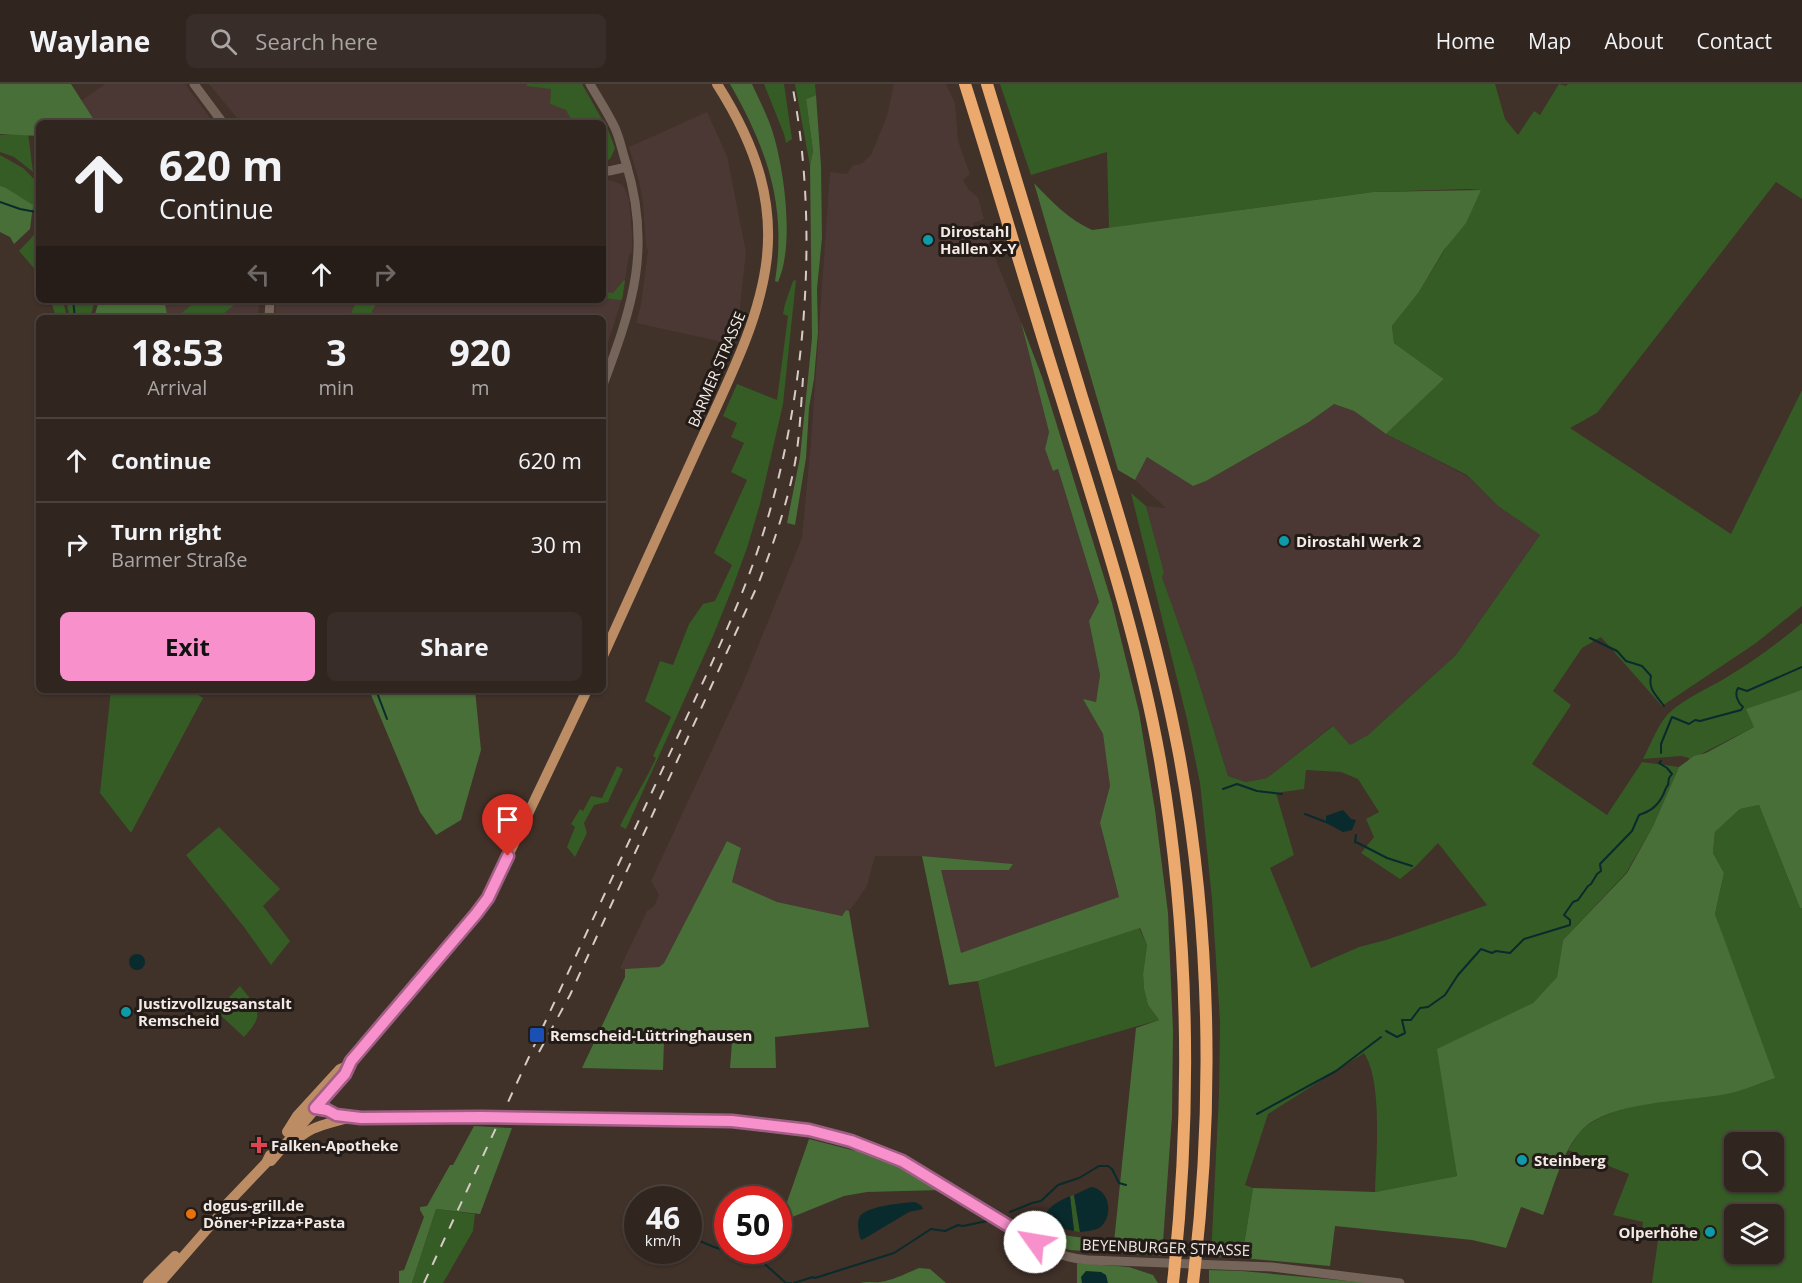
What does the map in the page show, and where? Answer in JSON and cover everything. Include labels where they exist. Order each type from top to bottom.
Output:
[{"type":"highway","points":[[965,84],[1007,215],[1127,617],[1159,758],[1178,894],[1185,994],[1186,1108],[1173,1283]]},
{"type":"highway","points":[[987,84],[1146,610],[1179,754],[1197,889],[1205,987],[1206,1108],[1193,1283]]},
{"type":"main road","points":[[194,84],[221,120]]},
{"type":"main road","points":[[590,84],[615,129],[636,199],[639,222],[637,271],[625,322],[606,376]]},
{"type":"main road","name":"BARMER STRASSE","points":[[606,649],[743,350],[762,293],[768,251],[765,192],[760,170],[747,136],[717,84]]},
{"type":"main road","points":[[606,170],[627,167]]},
{"type":"main road","points":[[148,1283],[212,1216],[269,1162],[340,1069],[349,1065],[488,898],[586,693]]},
{"type":"main road","points":[[312,1105],[336,1115],[351,1117]]},
{"type":"main road","points":[[312,1105],[321,1116],[334,1121]]},
{"type":"main road","points":[[269,1162],[278,1159],[308,1131],[351,1117]]},
{"type":"main road","name":"BEYENBURGER STRASSE","points":[[351,1117],[732,1121],[798,1128],[837,1136],[886,1154],[931,1178],[1035,1242],[1064,1256],[1088,1260],[1272,1267],[1400,1283]]},
{"type":"main road","points":[[160,1283],[225,1206]]},
{"type":"shaded area","points":[[105,84],[185,84],[212,120],[94,120],[81,101]]},
{"type":"shaded area","points":[[209,84],[582,84],[602,120],[239,120]]},
{"type":"shaded area","points":[[894,84],[946,84],[955,103],[958,141],[970,174],[963,180],[969,190],[978,197],[984,219],[973,223],[977,239],[986,235],[1021,322],[1049,432],[1045,449],[1054,471],[1058,469],[1099,603],[1089,621],[1100,675],[1096,702],[1084,700],[1103,734],[1110,786],[1100,824],[1119,898],[961,954],[940,869],[1009,870],[1013,864],[922,856],[875,856],[867,886],[849,911],[846,910],[842,916],[777,902],[732,882],[741,848],[727,841],[664,963],[659,967],[625,970],[620,968],[647,911],[654,906],[659,895],[651,881],[743,683],[802,538],[830,172],[847,174],[853,165],[861,164],[871,155],[887,116]]},
{"type":"shaded area","points":[[707,112],[727,156],[746,252],[737,335],[733,349],[718,341],[636,323],[641,304],[648,251],[639,181],[629,147]]},
{"type":"shaded area","points":[[606,126],[615,148],[612,156],[606,160]]},
{"type":"shaded area","points":[[606,179],[621,184],[629,198],[632,252],[629,256],[622,298],[606,349],[606,315],[275,315],[276,303],[606,303]]},
{"type":"shaded area","points":[[165,303],[259,303],[258,315],[167,315]]},
{"type":"shaded area","name":"Dirostahl Werk 2","points":[[1334,404],[1354,411],[1386,434],[1467,476],[1498,506],[1540,535],[1456,655],[1368,735],[1350,745],[1332,726],[1267,778],[1246,782],[1228,776],[1194,667],[1162,577],[1164,572],[1146,506],[1166,508],[1135,480],[1147,457],[1193,486],[1206,481],[1309,422]]},
{"type":"green space","points":[[0,84],[71,84],[94,120],[36,120],[36,136],[0,134]]},
{"type":"green space","points":[[527,84],[582,84],[602,120],[571,120],[566,110],[550,104],[551,89],[527,86]]},
{"type":"green space","points":[[730,84],[752,84],[768,118],[775,140],[785,192],[787,231],[783,267],[778,282],[775,281],[778,227],[771,178],[754,132]]},
{"type":"green space","points":[[764,84],[784,84],[792,139],[786,143],[784,134]]},
{"type":"green space","points":[[795,84],[815,84],[816,95],[806,99],[813,151],[810,166]]},
{"type":"green space","points":[[1000,84],[1495,84],[1505,119],[1518,135],[1534,111],[1540,115],[1559,84],[1566,86],[1568,84],[1802,84],[1802,199],[1776,182],[1597,413],[1570,428],[1731,534],[1802,390],[1802,606],[1756,643],[1662,706],[1601,637],[1582,648],[1553,691],[1571,705],[1532,764],[1607,815],[1642,762],[1679,767],[1653,826],[1626,873],[1563,940],[1557,977],[1533,1003],[1438,1050],[1457,1176],[1375,1192],[1376,1100],[1370,1066],[1364,1053],[1268,1114],[1245,1185],[1253,1188],[1242,1258],[1211,1257],[1219,1095],[1220,1021],[1212,899],[1200,783],[1187,719],[1131,493],[1146,506],[1164,572],[1162,577],[1194,667],[1228,776],[1246,782],[1267,778],[1333,726],[1350,745],[1368,735],[1456,655],[1540,535],[1498,506],[1467,475],[1386,434],[1444,379],[1394,343],[1392,326],[1419,292],[1481,190],[1373,192],[1109,228],[1107,152],[1031,175]],"holes":[[[1306,770],[1341,772],[1358,779],[1379,812],[1366,819],[1374,837],[1361,853],[1400,879],[1438,843],[1487,905],[1359,947],[1311,968],[1270,868],[1294,855],[1276,793],[1304,789]]]},
{"type":"green space","points":[[816,95],[821,166],[822,238],[817,289],[818,332],[806,458],[795,525],[787,523],[800,457],[812,338],[810,166],[813,151],[806,99]]},
{"type":"green space","points":[[606,126],[615,148],[610,159],[606,161]]},
{"type":"green space","points":[[28,133],[33,172],[14,157],[0,152],[0,135]]},
{"type":"green space","points":[[0,155],[23,168],[34,179],[36,211],[0,200]]},
{"type":"green space","points":[[1034,183],[1068,215],[1092,230],[1373,192],[1481,190],[1466,223],[1444,250],[1419,292],[1392,326],[1394,343],[1444,379],[1386,434],[1354,411],[1334,404],[1309,422],[1206,481],[1193,486],[1147,457],[1135,480],[1118,470]]},
{"type":"green space","points":[[0,186],[33,205],[30,229],[14,244],[10,237],[0,232]]},
{"type":"green space","points":[[34,235],[36,237],[36,271],[19,251]]},
{"type":"green space","points":[[624,280],[622,300],[606,298],[606,292],[613,293]]},
{"type":"green space","points":[[796,280],[783,404],[760,504],[747,548],[713,636],[626,829],[620,826],[656,758],[653,756],[671,717],[645,701],[660,661],[673,665],[689,624],[703,604],[715,601],[732,565],[714,553],[747,480],[731,472],[744,443],[731,437],[737,423],[723,416],[737,384],[777,400],[788,316],[783,314],[793,281]]},
{"type":"green space","points":[[52,303],[64,303],[66,315],[55,315]]},
{"type":"green space","points":[[67,303],[94,303],[91,315],[69,315]]},
{"type":"green space","points":[[98,303],[165,303],[167,315],[95,315]]},
{"type":"green space","points":[[194,303],[237,303],[222,315],[180,315]]},
{"type":"green space","points":[[356,303],[376,303],[372,315],[350,315]]},
{"type":"green space","points":[[1021,322],[1042,377],[1112,603],[1139,712],[1155,810],[1168,913],[1173,1031],[1172,1116],[1162,1256],[1070,1250],[1047,1244],[1026,1231],[1035,1221],[1055,1234],[1114,1242],[1136,1028],[1159,1020],[1148,1005],[1144,989],[1143,974],[1147,945],[1140,928],[978,981],[949,985],[922,856],[1013,864],[1009,870],[941,870],[961,953],[1119,897],[1100,823],[1110,786],[1103,734],[1083,699],[1096,702],[1100,675],[1089,621],[1099,602],[1058,469],[1053,471],[1045,449],[1049,432]]},
{"type":"green space","points":[[1802,623],[1802,698],[1754,727],[1701,754],[1688,764],[1689,758],[1681,756],[1643,759],[1661,724],[1674,708],[1747,665]]},
{"type":"green space","points":[[1802,690],[1802,908],[1800,908],[1759,805],[1740,809],[1715,832],[1713,853],[1724,873],[1715,914],[1775,1078],[1726,1094],[1629,1108],[1610,1113],[1594,1121],[1581,1131],[1568,1149],[1543,1215],[1521,1207],[1506,1248],[1472,1240],[1335,1226],[1330,1266],[1242,1258],[1253,1188],[1375,1192],[1457,1176],[1437,1049],[1533,1003],[1557,977],[1563,940],[1627,873],[1653,826],[1679,767],[1694,756],[1706,753],[1754,727],[1746,709]]},
{"type":"green space","points":[[111,693],[195,693],[203,698],[131,833],[100,793]]},
{"type":"green space","points":[[370,693],[475,693],[481,750],[461,820],[436,835],[420,812]]},
{"type":"green space","points":[[617,766],[623,769],[608,802],[594,805],[584,823],[587,833],[575,857],[567,847],[575,827],[571,824],[580,809],[583,811],[591,796],[602,798]]},
{"type":"green space","points":[[1759,805],[1800,908],[1802,908],[1802,1283],[1652,1283],[1659,1233],[1642,1231],[1643,1222],[1613,1215],[1629,1174],[1568,1150],[1581,1131],[1606,1115],[1640,1105],[1706,1097],[1736,976],[1715,914],[1724,873],[1713,853],[1715,832],[1740,809]]},
{"type":"green space","points":[[219,827],[280,889],[263,906],[290,941],[271,965],[244,927],[186,855]]},
{"type":"green space","points":[[727,841],[741,848],[732,882],[777,902],[842,916],[846,910],[849,911],[869,1027],[775,1037],[776,1068],[730,1068],[732,1042],[664,1041],[663,1070],[582,1068],[625,977],[625,969],[659,967],[664,963]]},
{"type":"green space","points":[[1139,928],[1147,945],[1143,974],[1144,989],[1148,1005],[1159,1020],[995,1067],[978,981]]},
{"type":"green space","points":[[240,986],[257,1011],[255,1022],[244,1037],[216,1011]]},
{"type":"green space","points":[[474,1126],[512,1128],[480,1214],[436,1209],[412,1283],[399,1283],[399,1271],[404,1270],[424,1217],[420,1207],[427,1206]]},
{"type":"green space","points":[[809,1139],[869,1153],[901,1167],[942,1190],[867,1192],[844,1196],[792,1217],[792,1188]]},
{"type":"green space","points":[[1074,1195],[1080,1232],[1074,1231],[1070,1196]]},
{"type":"green space","points":[[436,1209],[475,1214],[473,1231],[443,1283],[412,1283]]},
{"type":"green space","points":[[1077,1263],[1129,1267],[1153,1275],[1158,1283],[1077,1283]]},
{"type":"green space","points":[[919,1268],[930,1269],[946,1283],[860,1283],[885,1281]]},
{"type":"green space","points":[[1209,1270],[1242,1271],[1370,1283],[1209,1283]]},
{"type":"water","points":[[1343,810],[1351,819],[1356,820],[1352,830],[1343,832],[1326,823],[1326,816]]},
{"type":"water","points":[[137,954],[145,962],[137,970],[129,962]]},
{"type":"water","points":[[1091,1187],[1103,1193],[1108,1205],[1107,1218],[1099,1228],[1080,1232],[1074,1195]]},
{"type":"water","points":[[1070,1196],[1074,1231],[1054,1227],[1045,1222],[1049,1209]]},
{"type":"water","points":[[915,1202],[923,1209],[909,1212],[862,1240],[860,1238],[858,1223],[862,1214],[884,1206]]},
{"type":"water","points":[[1086,1271],[1101,1272],[1106,1275],[1108,1283],[1082,1283],[1081,1277]]},
{"type":"waterway","points":[[0,202],[36,212]]},
{"type":"waterway","points":[[73,303],[75,315]]},
{"type":"waterway","points":[[1590,638],[1617,651],[1626,661],[1642,666],[1651,676],[1652,688],[1664,706]]},
{"type":"waterway","points":[[1661,753],[1661,744],[1672,717],[1689,724],[1695,720],[1700,721],[1741,710],[1743,707],[1738,701],[1738,688],[1747,691],[1802,667]]},
{"type":"waterway","points":[[377,693],[387,719]]},
{"type":"waterway","points":[[1386,1031],[1397,1037],[1405,1033],[1402,1020],[1411,1020],[1420,1008],[1428,1007],[1445,995],[1458,975],[1481,949],[1492,953],[1496,951],[1510,953],[1524,939],[1570,925],[1570,920],[1564,915],[1601,871],[1600,864],[1632,831],[1639,815],[1654,807],[1662,798],[1672,774],[1659,763],[1661,761]]},
{"type":"waterway","points":[[1223,789],[1237,784],[1257,791],[1282,794]]},
{"type":"waterway","points":[[1305,814],[1326,822]]},
{"type":"waterway","points":[[1356,835],[1355,842],[1387,858],[1412,866]]},
{"type":"waterway","points":[[1257,1114],[1336,1071],[1381,1037]]},
{"type":"waterway","points":[[1010,1212],[1041,1201],[1058,1185],[1079,1178],[1099,1166],[1108,1166],[1119,1183],[1126,1185]]},
{"type":"waterway","points":[[794,1283],[894,1253],[931,1229],[945,1231],[958,1225],[987,1221]]},
{"type":"waterway","points":[[702,1242],[714,1247]]},
{"type":"waterway","points":[[764,1264],[786,1283]]},
{"type":"railway","points":[[424,1283],[710,667],[744,587],[762,537],[777,484],[789,428],[804,312],[805,195],[801,139],[792,84]]},
{"type":"railway","points":[[539,1052],[570,995],[759,582],[793,473],[803,378]]},
{"type":"place","name":"Dirostahl Hallen X-Y","points":[[928,240]]},
{"type":"place","name":"Dirostahl Werk 2","points":[[1284,541]]},
{"type":"place","name":"Justizvollzugsanstalt Remscheid","points":[[126,1012]]},
{"type":"place","name":"Remscheid-Lüttringhausen","points":[[537,1035]]},
{"type":"place","name":"Falken-Apotheke","points":[[259,1145]]},
{"type":"place","name":"Steinberg","points":[[1522,1160]]},
{"type":"place","name":"dogus-grill.de Döner+Pizza+Pasta","points":[[191,1214]]},
{"type":"place","name":"Olperhöhe","points":[[1710,1232]]},
{"type":"route","points":[[508,856],[488,898],[476,914],[351,1061],[345,1074],[315,1108],[327,1110],[336,1115],[361,1118],[481,1117],[732,1121],[809,1130],[837,1136],[902,1161],[1035,1242]]}]
